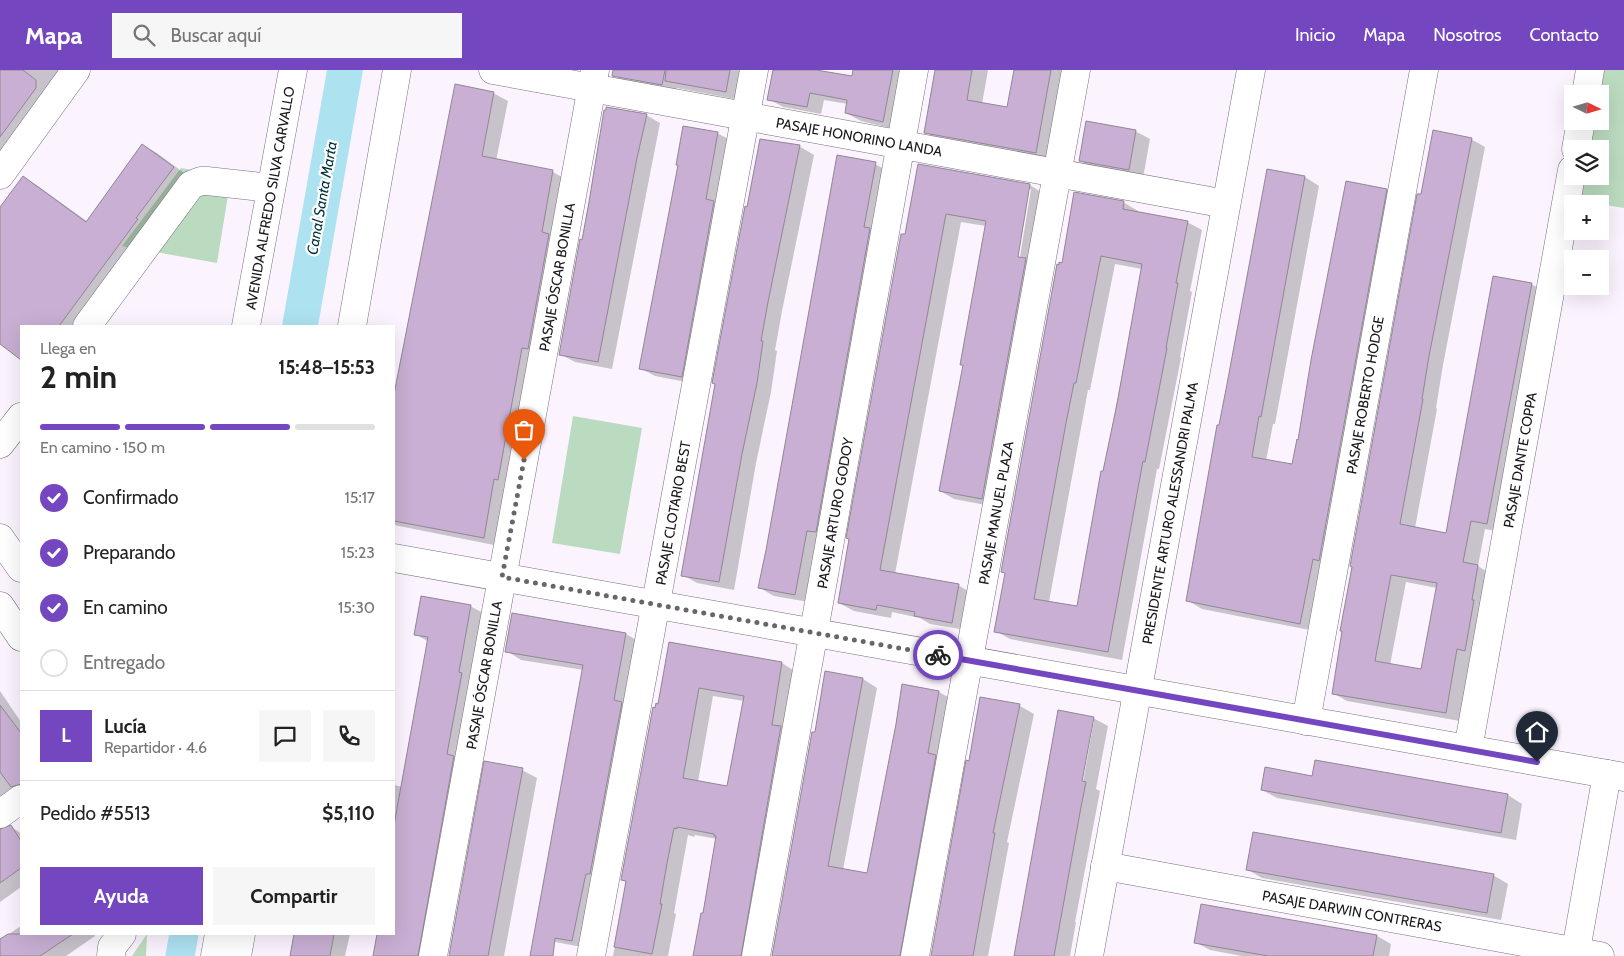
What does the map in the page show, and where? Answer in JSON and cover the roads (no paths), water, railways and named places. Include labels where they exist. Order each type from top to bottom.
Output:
[{"type":"street","points":[[0,175],[76,70]]},
{"type":"street","name":"AVENIDA ALFREDO SILVA CARVALLO","points":[[246,325],[293,70]]},
{"type":"street","points":[[352,325],[397,70]]},
{"type":"street","name":"PASAJE HONORINO LANDA","points":[[493,70],[593,79],[746,116],[1226,204]]},
{"type":"street","name":"PASAJE CLOTARIO BEST","points":[[592,956],[754,70]]},
{"type":"street","name":"PASAJE ARTURO GODOY","points":[[756,956],[914,70]]},
{"type":"street","name":"PASAJE MANUEL PLAZA","points":[[915,956],[1076,70]]},
{"type":"street","name":"PRESIDENTE ARTURO ALESSANDRI PALMA","points":[[1089,956],[1251,70]]},
{"type":"street","name":"PASAJE ROBERTO HODGE","points":[[1306,721],[1424,70]]},
{"type":"street","points":[[1588,85],[1590,70]]},
{"type":"street","name":"PASAJE ÓSCAR BONILLA","points":[[433,956],[593,79]]},
{"type":"street","points":[[88,325],[195,182],[206,181],[271,188]]},
{"type":"street","name":"PASAJE DANTE COPPA","points":[[1468,749],[1569,185]]},
{"type":"street","points":[[0,444],[20,418]]},
{"type":"street","points":[[0,538],[20,567]]},
{"type":"street","points":[[395,558],[1616,776],[1584,954]]},
{"type":"street","points":[[1,610],[20,636]]},
{"type":"street","points":[[0,814],[20,800]]},
{"type":"street","name":"PASAJE DARWIN CONTRERAS","points":[[1105,866],[1584,954]]},
{"type":"street","points":[[215,956],[234,939]]},
{"type":"water","points":[[327,70],[363,70],[318,325],[282,325]]},
{"type":"waterway","name":"Canal Santa Marta","points":[[180,956],[184,935]]}]
